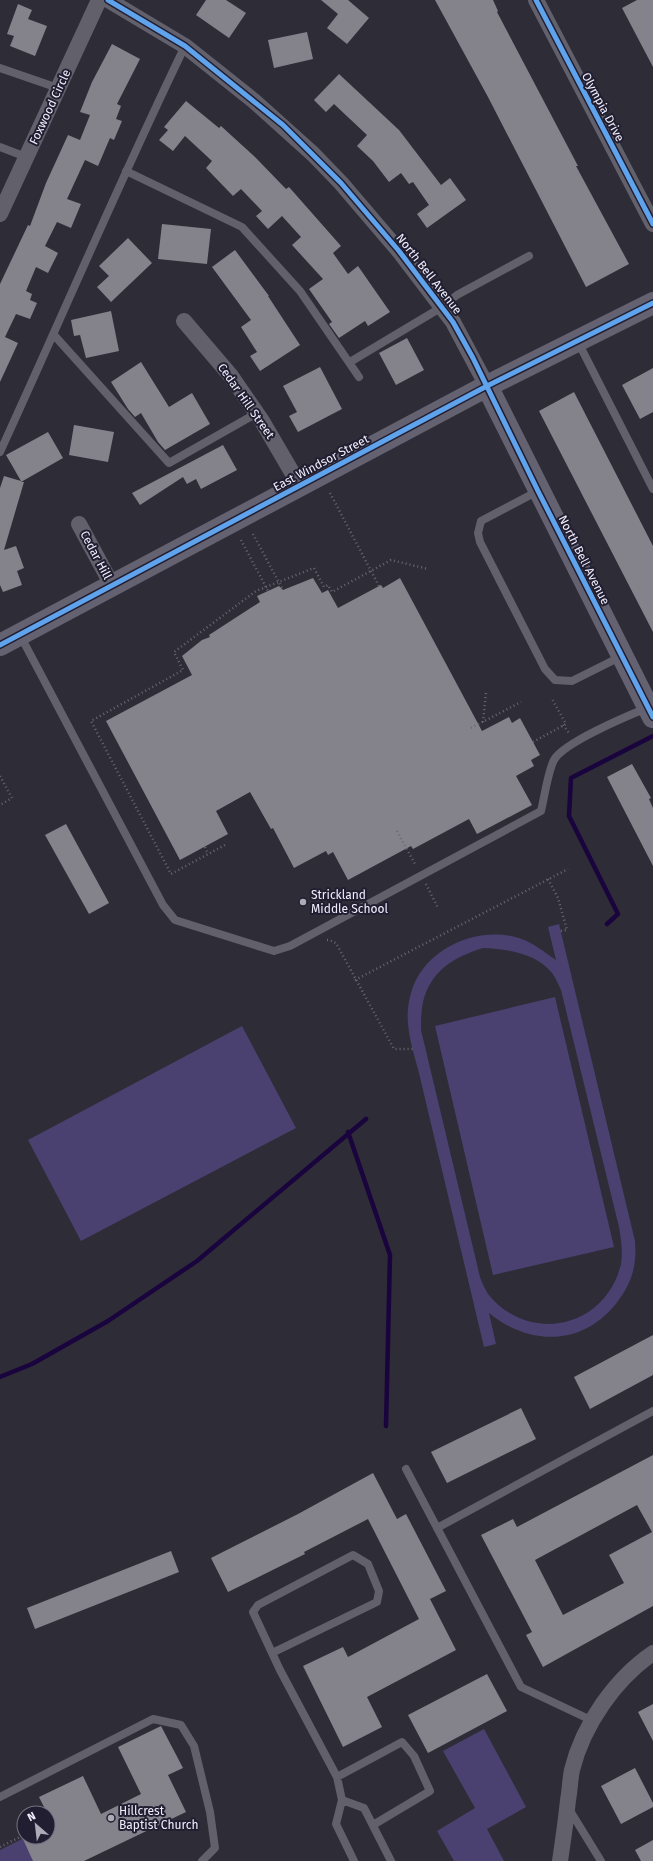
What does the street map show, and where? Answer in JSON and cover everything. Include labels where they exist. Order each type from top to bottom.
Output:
[{"type":"street","name":"Foxwood Circle","points":[[0,214],[99,0]]},
{"type":"street","name":"North Bell Avenue","points":[[108,0],[185,46],[254,101],[313,154],[399,251],[442,307],[453,322],[487,386],[538,492],[651,710]]},
{"type":"street","name":"Olympia Drive","points":[[536,0],[653,224]]},
{"type":"street","name":"East Windsor Street","points":[[0,645],[487,386],[653,303]]},
{"type":"street","name":"Cedar Hill Street","points":[[184,321],[231,376],[257,413],[300,486]]},
{"type":"street","name":"Cedar Hill","points":[[79,524],[112,585]]},
{"type":"street","points":[[560,1861],[572,1770],[582,1743],[600,1707],[612,1691],[642,1661],[653,1653]]},
{"type":"lane","points":[[0,452],[54,335],[126,171],[185,46]]},
{"type":"lane","points":[[0,68],[58,88]]},
{"type":"lane","points":[[0,147],[26,157]]},
{"type":"lane","points":[[126,171],[242,227],[300,291],[360,378]]},
{"type":"lane","points":[[350,362],[442,307],[457,295],[528,256]]},
{"type":"lane","points":[[54,335],[169,463],[257,413]]},
{"type":"lane","points":[[577,340],[653,489]]},
{"type":"lane","points":[[538,492],[481,521],[478,533],[500,581],[545,669],[555,680],[572,681],[622,656]]},
{"type":"lane","points":[[20,634],[164,905],[175,920],[274,951],[290,946],[540,811],[554,760],[563,749],[623,718],[651,710]]},
{"type":"lane","points":[[437,1528],[653,1411]]},
{"type":"lane","points":[[406,1469],[521,1687],[593,1721]]},
{"type":"lane","points":[[272,1653],[377,1602],[379,1591],[368,1564],[353,1555],[258,1605],[252,1612],[272,1653],[337,1777],[342,1800],[336,1824],[354,1861]]},
{"type":"lane","points":[[0,1797],[153,1720],[181,1724],[194,1746],[211,1819],[215,1848],[202,1861]]},
{"type":"lane","points":[[337,1777],[402,1742],[414,1756],[430,1791],[373,1825]]},
{"type":"lane","points":[[342,1800],[364,1808],[391,1861]]},
{"type":"lane","points":[[568,1807],[600,1861]]},
{"type":"path","points":[[330,493],[379,586]]},
{"type":"path","points":[[253,534],[283,590]]},
{"type":"path","points":[[241,540],[268,591]]},
{"type":"path","points":[[225,845],[171,874],[91,721],[183,670],[174,652],[216,620],[266,586],[314,568],[324,587],[328,585],[332,592],[391,560],[428,569]]},
{"type":"path","points":[[482,723],[486,693]]},
{"type":"path","points":[[533,742],[566,724],[552,698]]},
{"type":"path","points":[[471,728],[521,702]]},
{"type":"path","points":[[0,776],[12,798],[0,805]]},
{"type":"path","points":[[397,831],[417,868]]},
{"type":"path","points":[[205,847],[208,854]]},
{"type":"path","points":[[355,980],[568,869]]},
{"type":"path","points":[[548,879],[558,898],[567,930],[560,931]]},
{"type":"path","points":[[428,890],[438,908]]},
{"type":"path","points":[[322,941],[329,940],[336,943],[394,1049],[413,1048]]},
{"type":"path","points":[[0,1847],[16,1838]]},
{"type":"shaded area","points":[[559,924],[635,1241],[634,1265],[630,1282],[618,1301],[605,1316],[590,1327],[573,1334],[556,1337],[539,1336],[522,1332],[505,1324],[489,1313],[496,1344],[484,1347],[411,1041],[408,1022],[409,1003],[417,977],[427,964],[439,953],[454,944],[470,938],[486,935],[503,935],[519,938],[534,945],[556,960],[548,927]],"holes":[[[483,948],[520,953],[538,961],[545,966],[556,979],[561,990],[619,1227],[622,1246],[622,1259],[613,1286],[600,1303],[583,1315],[564,1322],[544,1324],[524,1320],[505,1310],[488,1294],[484,1286],[480,1277],[421,1030],[422,1011],[425,996],[429,985],[443,968],[462,956],[472,952]]]},
{"type":"shaded area","points":[[555,997],[614,1247],[493,1275],[435,1026]]},
{"type":"shaded area","points":[[242,1026],[296,1128],[81,1241],[28,1140]]},
{"type":"shaded area","points":[[484,1729],[526,1807],[487,1829],[504,1861],[454,1861],[437,1831],[475,1808],[443,1751]]},
{"type":"shaded area","points":[[16,1842],[16,1845],[32,1845],[44,1861],[0,1861],[0,1850]]},
{"type":"building","points":[[206,0],[226,0],[246,13],[229,38],[196,15]]},
{"type":"building","points":[[321,0],[348,0],[369,18],[347,44],[327,28],[338,14]]},
{"type":"building","points":[[435,0],[493,0],[498,11],[497,12],[578,166],[576,166],[629,264],[586,287],[488,97]]},
{"type":"building","points":[[637,0],[653,0],[653,67],[622,8]]},
{"type":"building","points":[[18,4],[32,10],[28,19],[47,26],[35,56],[10,46],[14,36],[7,34]]},
{"type":"building","points":[[307,32],[313,59],[274,68],[268,40]]},
{"type":"building","points":[[112,44],[140,59],[117,104],[121,106],[116,119],[122,121],[114,140],[110,138],[98,166],[85,160],[67,199],[81,204],[71,228],[57,222],[45,246],[58,253],[48,273],[36,267],[26,291],[32,294],[30,300],[37,303],[30,319],[16,314],[5,337],[18,343],[0,382],[0,284],[28,225],[30,226],[46,183],[68,135],[80,140],[90,115],[80,112],[92,82]]},
{"type":"building","points":[[339,74],[399,130],[441,185],[450,178],[466,200],[427,228],[417,214],[429,205],[413,182],[409,184],[401,173],[389,182],[373,161],[357,146],[367,135],[334,104],[326,112],[314,100]]},
{"type":"building","points":[[186,101],[219,128],[221,126],[255,157],[286,189],[289,187],[341,246],[333,253],[348,274],[358,266],[390,312],[368,326],[365,321],[339,338],[329,324],[332,322],[309,289],[323,279],[292,245],[301,237],[282,216],[268,229],[256,216],[262,211],[241,189],[233,196],[206,168],[212,161],[185,136],[173,151],[159,140],[168,130],[164,127]]},
{"type":"building","points":[[162,224],[211,229],[207,264],[158,259]]},
{"type":"building","points":[[128,238],[152,263],[111,302],[97,287],[109,276],[99,266]]},
{"type":"building","points":[[235,250],[269,296],[300,345],[260,371],[250,356],[257,352],[241,327],[251,320],[212,267]]},
{"type":"building","points":[[111,311],[119,351],[86,358],[80,335],[74,336],[71,320]]},
{"type":"building","points":[[407,338],[424,370],[396,385],[379,353]]},
{"type":"building","points":[[141,362],[169,407],[192,393],[210,424],[165,450],[158,442],[141,413],[135,417],[128,409],[111,382]]},
{"type":"building","points":[[320,367],[342,409],[298,432],[289,416],[297,412],[283,386]]},
{"type":"building","points":[[653,368],[653,412],[640,419],[622,385]]},
{"type":"building","points":[[574,392],[653,546],[653,632],[539,411]]},
{"type":"building","points":[[74,425],[114,432],[108,462],[69,455]]},
{"type":"building","points":[[48,432],[63,458],[21,482],[24,482],[4,550],[16,546],[24,568],[17,571],[22,585],[3,592],[0,585],[0,488],[4,476],[21,481],[6,455]]},
{"type":"building","points":[[223,445],[237,470],[201,489],[196,479],[187,484],[183,477],[140,505],[132,493]]},
{"type":"building","points":[[313,578],[322,593],[328,590],[338,608],[381,585],[383,588],[400,578],[482,731],[509,717],[512,723],[520,718],[540,755],[531,760],[534,766],[516,776],[532,805],[477,834],[469,819],[413,849],[411,846],[348,880],[333,852],[328,855],[326,851],[294,868],[273,828],[271,829],[250,792],[216,811],[228,834],[180,860],[106,721],[192,675],[182,656],[202,640],[210,637],[209,635],[260,602],[257,596],[279,586],[283,590]]},
{"type":"building","points":[[632,764],[651,798],[649,799],[653,808],[653,866],[607,777]]},
{"type":"building","points":[[66,824],[109,903],[89,914],[45,835]]},
{"type":"building","points":[[653,1335],[653,1375],[590,1409],[574,1377]]},
{"type":"building","points":[[521,1408],[536,1439],[447,1483],[431,1452]]},
{"type":"building","points":[[653,1455],[653,1606],[543,1667],[526,1635],[532,1632],[481,1535],[513,1519],[517,1527]],"holes":[[[637,1505],[652,1532],[609,1555],[624,1583],[563,1615],[535,1560]]]},
{"type":"building","points":[[373,1473],[397,1519],[406,1514],[446,1591],[430,1599],[456,1650],[367,1697],[382,1727],[343,1747],[303,1666],[343,1647],[348,1657],[419,1619],[368,1519],[304,1552],[305,1554],[228,1592],[211,1558],[298,1514]]},
{"type":"building","points":[[171,1551],[179,1572],[35,1629],[27,1608]]},
{"type":"building","points":[[487,1674],[507,1711],[428,1753],[408,1715]]},
{"type":"building","points":[[653,1704],[653,1741],[638,1712]]},
{"type":"building","name":"Hillcrest Baptist Church","points":[[161,1726],[183,1768],[168,1775],[186,1812],[84,1861],[33,1861],[26,1845],[56,1845],[56,1805],[43,1805],[39,1797],[83,1776],[101,1814],[141,1794],[118,1747]]},
{"type":"building","points":[[635,1768],[653,1803],[653,1807],[621,1824],[601,1786]]},
{"type":"building","points":[[653,1840],[653,1861],[641,1861],[635,1850]]},
{"type":"waterway","points":[[607,924],[618,914],[569,816],[571,778],[653,736]]},
{"type":"waterway","points":[[0,1377],[32,1364],[108,1321],[197,1261],[366,1119]]},
{"type":"waterway","points":[[348,1132],[390,1255],[386,1426]]},
{"type":"cycle path","points":[[108,0],[185,46],[283,125],[341,183],[399,251],[453,322],[473,358],[538,491],[653,717]]},
{"type":"cycle path","points":[[536,0],[653,224]]},
{"type":"cycle path","points":[[0,645],[487,386],[653,303]]},
{"type":"place","name":"Strickland Middle School","points":[[303,902]]},
{"type":"place","name":"Hillcrest Baptist Church","points":[[111,1818]]}]
